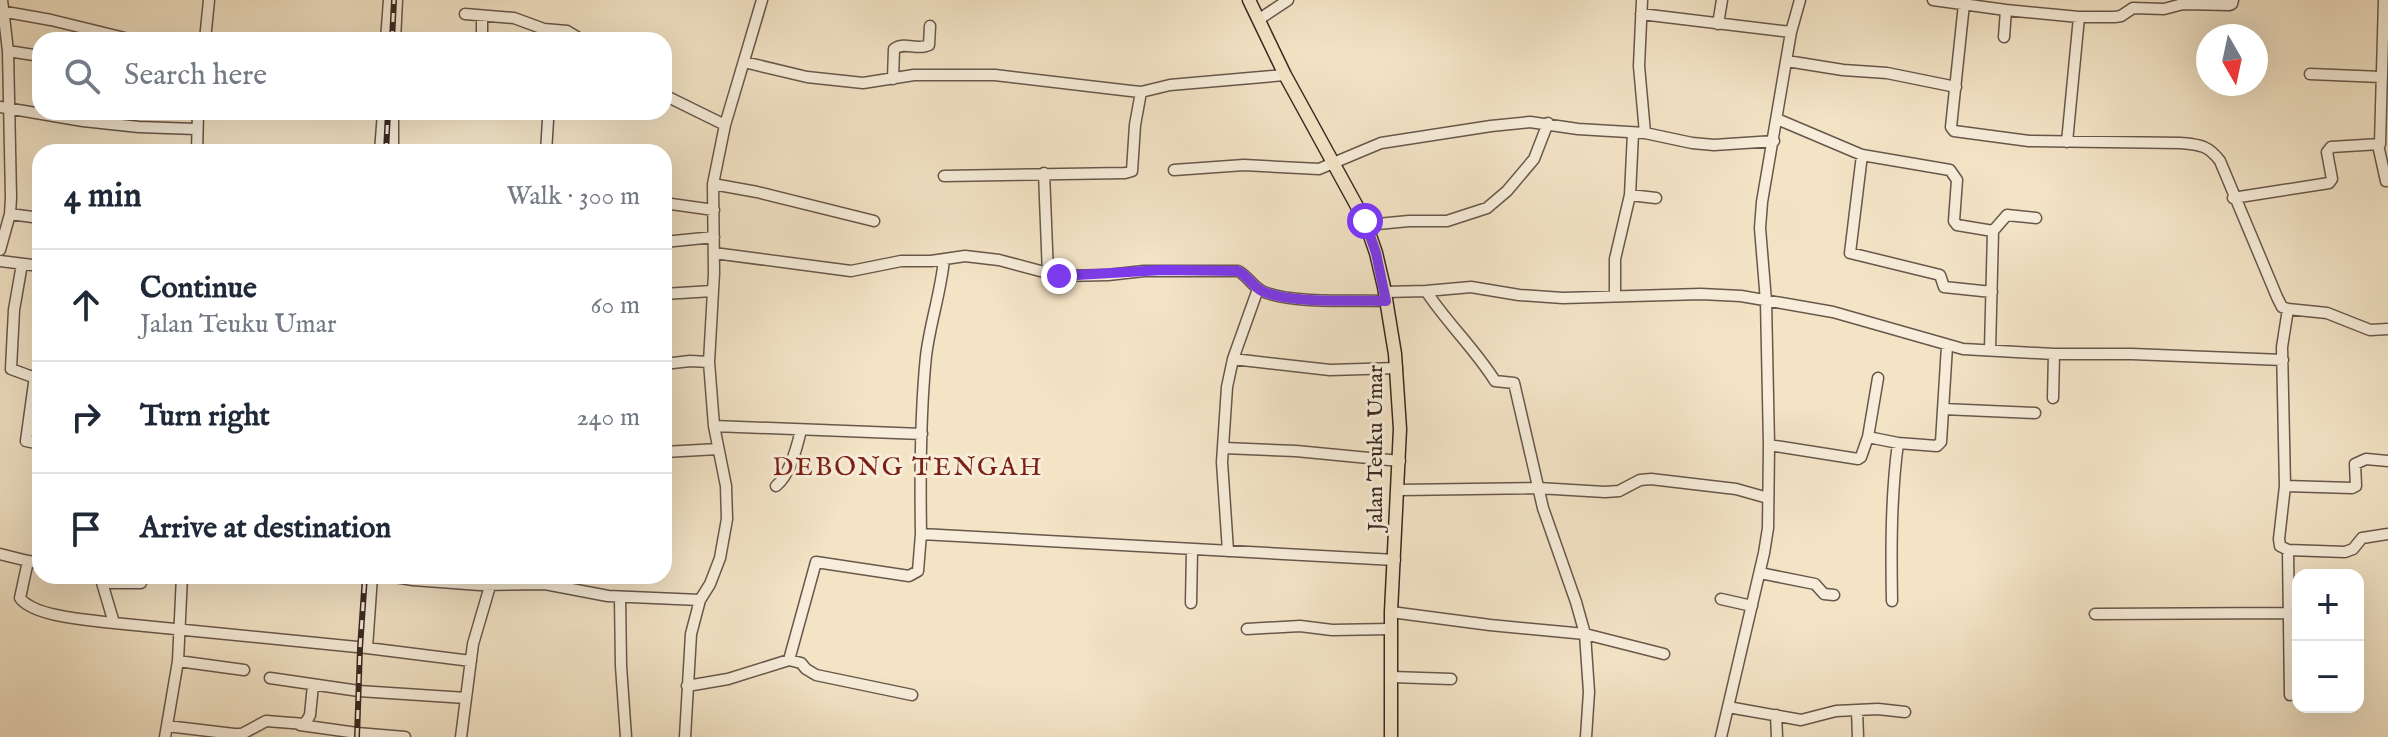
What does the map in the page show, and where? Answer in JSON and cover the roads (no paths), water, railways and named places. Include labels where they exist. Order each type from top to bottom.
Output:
[{"type":"main road","name":"Jalan Teuku Umar","points":[[1249,0],[1285,75],[1367,225],[1385,296],[1397,368],[1400,429],[1391,612],[1391,737]]},
{"type":"street","points":[[206,32],[209,0]]},
{"type":"street","points":[[387,32],[389,0]]},
{"type":"street","points":[[395,32],[397,0]]},
{"type":"street","points":[[685,737],[691,634],[700,600],[720,558],[726,530],[726,486],[714,426],[709,362],[714,253],[713,184],[725,125],[762,0]]},
{"type":"street","points":[[1258,20],[1288,0]]},
{"type":"street","points":[[1615,296],[1615,259],[1630,195],[1639,133],[1642,0]]},
{"type":"street","points":[[1718,24],[1722,0]]},
{"type":"street","points":[[1721,737],[1768,528],[1766,301],[1760,228],[1791,32],[1800,0]]},
{"type":"street","points":[[1933,0],[2079,17],[2118,17],[2133,8],[2164,9],[2183,4],[2229,5],[2233,0]]},
{"type":"street","points":[[2384,0],[2378,145],[2388,181]]},
{"type":"street","points":[[1964,4],[1951,127],[1954,131],[2029,141],[2200,145],[2212,151],[2220,161],[2233,198],[2282,307],[2327,313],[2370,330],[2388,329]]},
{"type":"street","points":[[0,250],[10,214],[6,188],[4,108],[8,51],[2,7],[97,32]]},
{"type":"street","points":[[2004,37],[2006,10]]},
{"type":"street","points":[[465,14],[520,19],[544,29],[569,32]]},
{"type":"street","points":[[1641,14],[1791,32]]},
{"type":"street","points":[[482,16],[482,32]]},
{"type":"street","points":[[2067,142],[2079,17]]},
{"type":"street","points":[[893,79],[894,49],[903,45],[929,45],[930,26]]},
{"type":"street","points":[[8,51],[32,55]]},
{"type":"street","points":[[1787,61],[1887,73],[1956,87]]},
{"type":"street","points":[[744,62],[807,77],[863,83],[914,75],[995,75],[1141,92],[1170,85],[1285,75]]},
{"type":"street","points":[[2310,74],[2381,77]]},
{"type":"street","points":[[944,176],[1132,171],[1141,92]]},
{"type":"street","points":[[672,99],[725,125]]},
{"type":"street","points":[[4,108],[32,113]]},
{"type":"street","points":[[1777,119],[1862,155],[1950,170],[1957,180],[1954,221],[1957,225],[1993,231]]},
{"type":"street","points":[[77,120],[196,129]]},
{"type":"street","points":[[197,120],[197,144]]},
{"type":"street","points":[[381,144],[382,120]]},
{"type":"street","points":[[393,120],[393,144]]},
{"type":"street","points":[[546,144],[548,120]]},
{"type":"street","points":[[1174,170],[1244,165],[1319,169],[1372,146],[1406,138],[1530,122],[1639,133],[1714,145],[1774,141]]},
{"type":"street","points":[[1367,225],[1447,221],[1487,208],[1507,191],[1534,159],[1548,123]]},
{"type":"street","points":[[2233,198],[2329,183],[2332,179],[2327,152],[2331,147],[2378,145]]},
{"type":"street","points":[[1862,155],[1850,253],[1941,276],[1944,287],[1992,292]]},
{"type":"street","points":[[1044,173],[1048,274]]},
{"type":"street","points":[[713,184],[874,221]]},
{"type":"street","points":[[1630,195],[1656,198]]},
{"type":"street","points":[[672,204],[714,210]]},
{"type":"street","points":[[10,214],[32,217]]},
{"type":"street","points":[[1990,350],[1993,231],[2007,215],[2036,218]]},
{"type":"street","points":[[672,241],[714,237]]},
{"type":"street","points":[[714,253],[851,271],[901,261],[965,256],[1077,277],[1144,271],[1238,271],[1258,289],[1299,298],[1385,296],[1471,287],[1563,298],[1741,296],[1833,312],[1919,335],[1947,346],[2054,354],[2283,360]]},
{"type":"street","points":[[789,660],[816,562],[909,576],[918,571],[922,434],[930,323],[944,259]]},
{"type":"street","points":[[0,261],[32,265]]},
{"type":"street","points":[[22,264],[13,324],[11,369],[32,375]]},
{"type":"street","points":[[1228,551],[1222,478],[1227,387],[1233,359],[1258,289]]},
{"type":"street","points":[[672,294],[712,291]]},
{"type":"street","points":[[1426,291],[1495,381],[1514,383],[1543,508],[1585,634],[1589,692],[1586,737]]},
{"type":"street","points":[[2288,309],[2282,347],[2285,486],[2280,546],[2288,550],[2345,552],[2353,549],[2362,538],[2388,534]]},
{"type":"street","points":[[1868,437],[1927,446],[1941,442],[1947,346]]},
{"type":"street","points":[[2053,398],[2054,354]]},
{"type":"street","points":[[1233,359],[1330,370],[1397,368]]},
{"type":"street","points":[[672,363],[709,362]]},
{"type":"street","points":[[1769,445],[1858,459],[1873,417],[1878,378]]},
{"type":"street","points":[[32,405],[26,439],[27,443],[32,443]]},
{"type":"street","points":[[1943,409],[2035,413]]},
{"type":"street","points":[[714,426],[922,434]]},
{"type":"street","points":[[776,486],[782,482],[801,430]]},
{"type":"street","points":[[1892,601],[1891,543],[1898,443]]},
{"type":"street","points":[[1224,448],[1400,461]]},
{"type":"street","points":[[672,452],[718,449]]},
{"type":"street","points":[[2285,486],[2352,488],[2358,482],[2355,464],[2366,459],[2388,461]]},
{"type":"street","points":[[1399,490],[1538,488],[1619,491],[1640,480],[1660,479],[1736,489],[1768,498]]},
{"type":"street","points":[[921,534],[1395,560]]},
{"type":"street","points":[[1191,603],[1192,549]]},
{"type":"street","points":[[2288,550],[2290,695]]},
{"type":"street","points":[[0,554],[32,562]]},
{"type":"street","points":[[28,561],[20,592],[22,601],[38,610],[73,618],[471,661]]},
{"type":"street","points":[[1760,573],[1815,584],[1824,594],[1834,595]]},
{"type":"street","points":[[103,584],[114,623]]},
{"type":"street","points":[[182,584],[178,661],[166,731],[235,736],[266,721],[366,736],[405,737]]},
{"type":"street","points":[[367,648],[371,584]]},
{"type":"street","points":[[481,584],[545,584],[620,597],[700,600]]},
{"type":"street","points":[[461,737],[473,644],[490,586]]},
{"type":"street","points":[[620,597],[626,737]]},
{"type":"street","points":[[1721,599],[1752,606]]},
{"type":"street","points":[[1391,612],[1585,634],[1664,654]]},
{"type":"street","points":[[2095,614],[2289,613]]},
{"type":"street","points":[[1247,629],[1300,626],[1332,630],[1391,629]]},
{"type":"street","points":[[687,686],[728,679],[795,660],[816,675],[912,695]]},
{"type":"street","points":[[178,661],[244,670]]},
{"type":"street","points":[[1392,677],[1451,679]]},
{"type":"street","points":[[270,678],[359,691],[466,698]]},
{"type":"street","points":[[300,725],[305,724],[310,715],[313,685]]},
{"type":"street","points":[[1728,707],[1801,720],[1836,711],[1905,712]]},
{"type":"street","points":[[1857,710],[1858,737]]},
{"type":"street","points":[[1776,715],[1777,737]]},
{"type":"railway","points":[[392,32],[394,0]]},
{"type":"railway","points":[[386,144],[388,120]]},
{"type":"railway","points":[[357,737],[364,584]]},
{"type":"district","name":"DEBONG TENGAH","points":[[908,467]]}]
